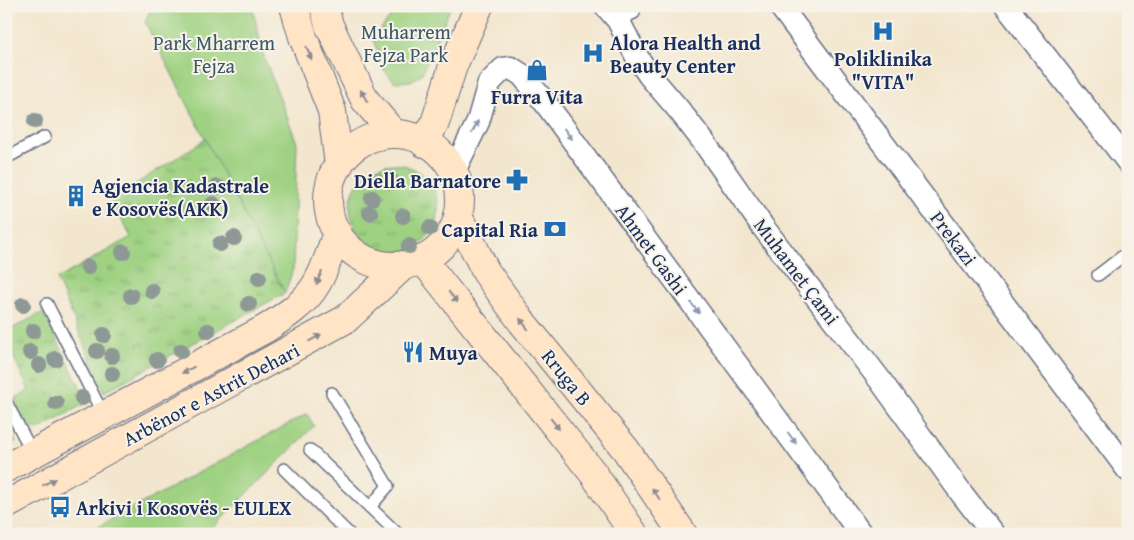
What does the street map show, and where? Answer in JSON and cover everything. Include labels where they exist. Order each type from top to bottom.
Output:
[{"type":"main road","points":[[294,6],[303,37],[332,110],[339,164]]},
{"type":"main road","points":[[324,6],[329,25],[365,100],[394,134]]},
{"type":"main road","points":[[424,143],[435,123],[453,66],[479,6]]},
{"type":"main road","points":[[394,134],[413,136],[424,143],[432,145],[441,153],[454,171],[460,194],[458,216],[451,234],[443,244],[433,253],[413,262],[385,265],[366,259],[350,248],[337,233],[330,215],[328,200],[332,178],[347,154],[364,141],[381,135],[394,134]]},
{"type":"main road","name":"Rruga B","points":[[458,216],[486,272],[522,322],[626,450],[683,534]]},
{"type":"main road","name":"Arbënor e Astrit Dehari","points":[[6,468],[286,316],[302,302],[317,284],[337,233]]},
{"type":"main road","name":"Arbënor e Astrit Dehari","points":[[6,505],[346,319],[413,262]]},
{"type":"main road","name":"Rruga B","points":[[413,262],[593,473],[634,534]]},
{"type":"street","name":"Prekazi","points":[[780,6],[1128,470]]},
{"type":"street","points":[[1006,6],[1128,162]]},
{"type":"street","name":"Muhamet Çami","points":[[617,11],[637,57],[649,75],[703,141],[763,227],[880,380],[993,534]]},
{"type":"street","name":"Ahmet Gashi","points":[[454,171],[478,122],[489,83],[503,69],[511,68],[522,75],[547,105],[861,534]]},
{"type":"lane","points":[[6,158],[45,137]]},
{"type":"lane","points":[[1098,275],[1128,252]]},
{"type":"lane","points":[[47,304],[104,416]]},
{"type":"lane","points":[[332,393],[388,486],[370,507]]},
{"type":"lane","points":[[6,402],[33,454]]},
{"type":"lane","points":[[310,450],[398,534]]},
{"type":"lane","points":[[284,469],[349,534]]},
{"type":"green space","name":"Park Mharrem Fejza","points":[[152,6],[252,6],[264,57],[297,143],[293,269],[285,293],[145,22]]},
{"type":"green space","name":"Muharrem Fejza Park","points":[[399,6],[451,6],[422,74],[411,81],[395,82],[384,70],[373,39]]},
{"type":"green space","points":[[206,139],[285,293],[104,392],[57,279],[131,237],[111,200]]},
{"type":"green space","points":[[394,164],[411,168],[425,177],[434,191],[438,208],[434,225],[425,239],[411,248],[394,252],[377,248],[363,239],[354,225],[350,208],[354,191],[363,177],[377,168]]},
{"type":"green space","points":[[43,312],[83,393],[84,404],[38,430],[26,424],[16,404],[16,398],[29,390],[6,341],[6,332]]},
{"type":"green space","points":[[307,414],[314,426],[207,534],[85,534]]},
{"type":"green space","points":[[9,430],[16,442],[6,447],[6,431]]},
{"type":"place","name":"Poliklinika \"VITA\"","points":[[883,31]]},
{"type":"place","name":"Alora Health and Beauty Center","points":[[593,53]]},
{"type":"place","name":"Furra Vita","points":[[537,70]]},
{"type":"place","name":"Diella Barnatore","points":[[517,180]]},
{"type":"place","name":"Agjencia Kadastrale e Kosovës(AKK)","points":[[76,196]]},
{"type":"place","name":"Capital Ria","points":[[555,229]]},
{"type":"place","name":"Muya","points":[[413,352]]},
{"type":"place","name":"Arkivi i Kosovës - EULEX","points":[[60,507]]}]
